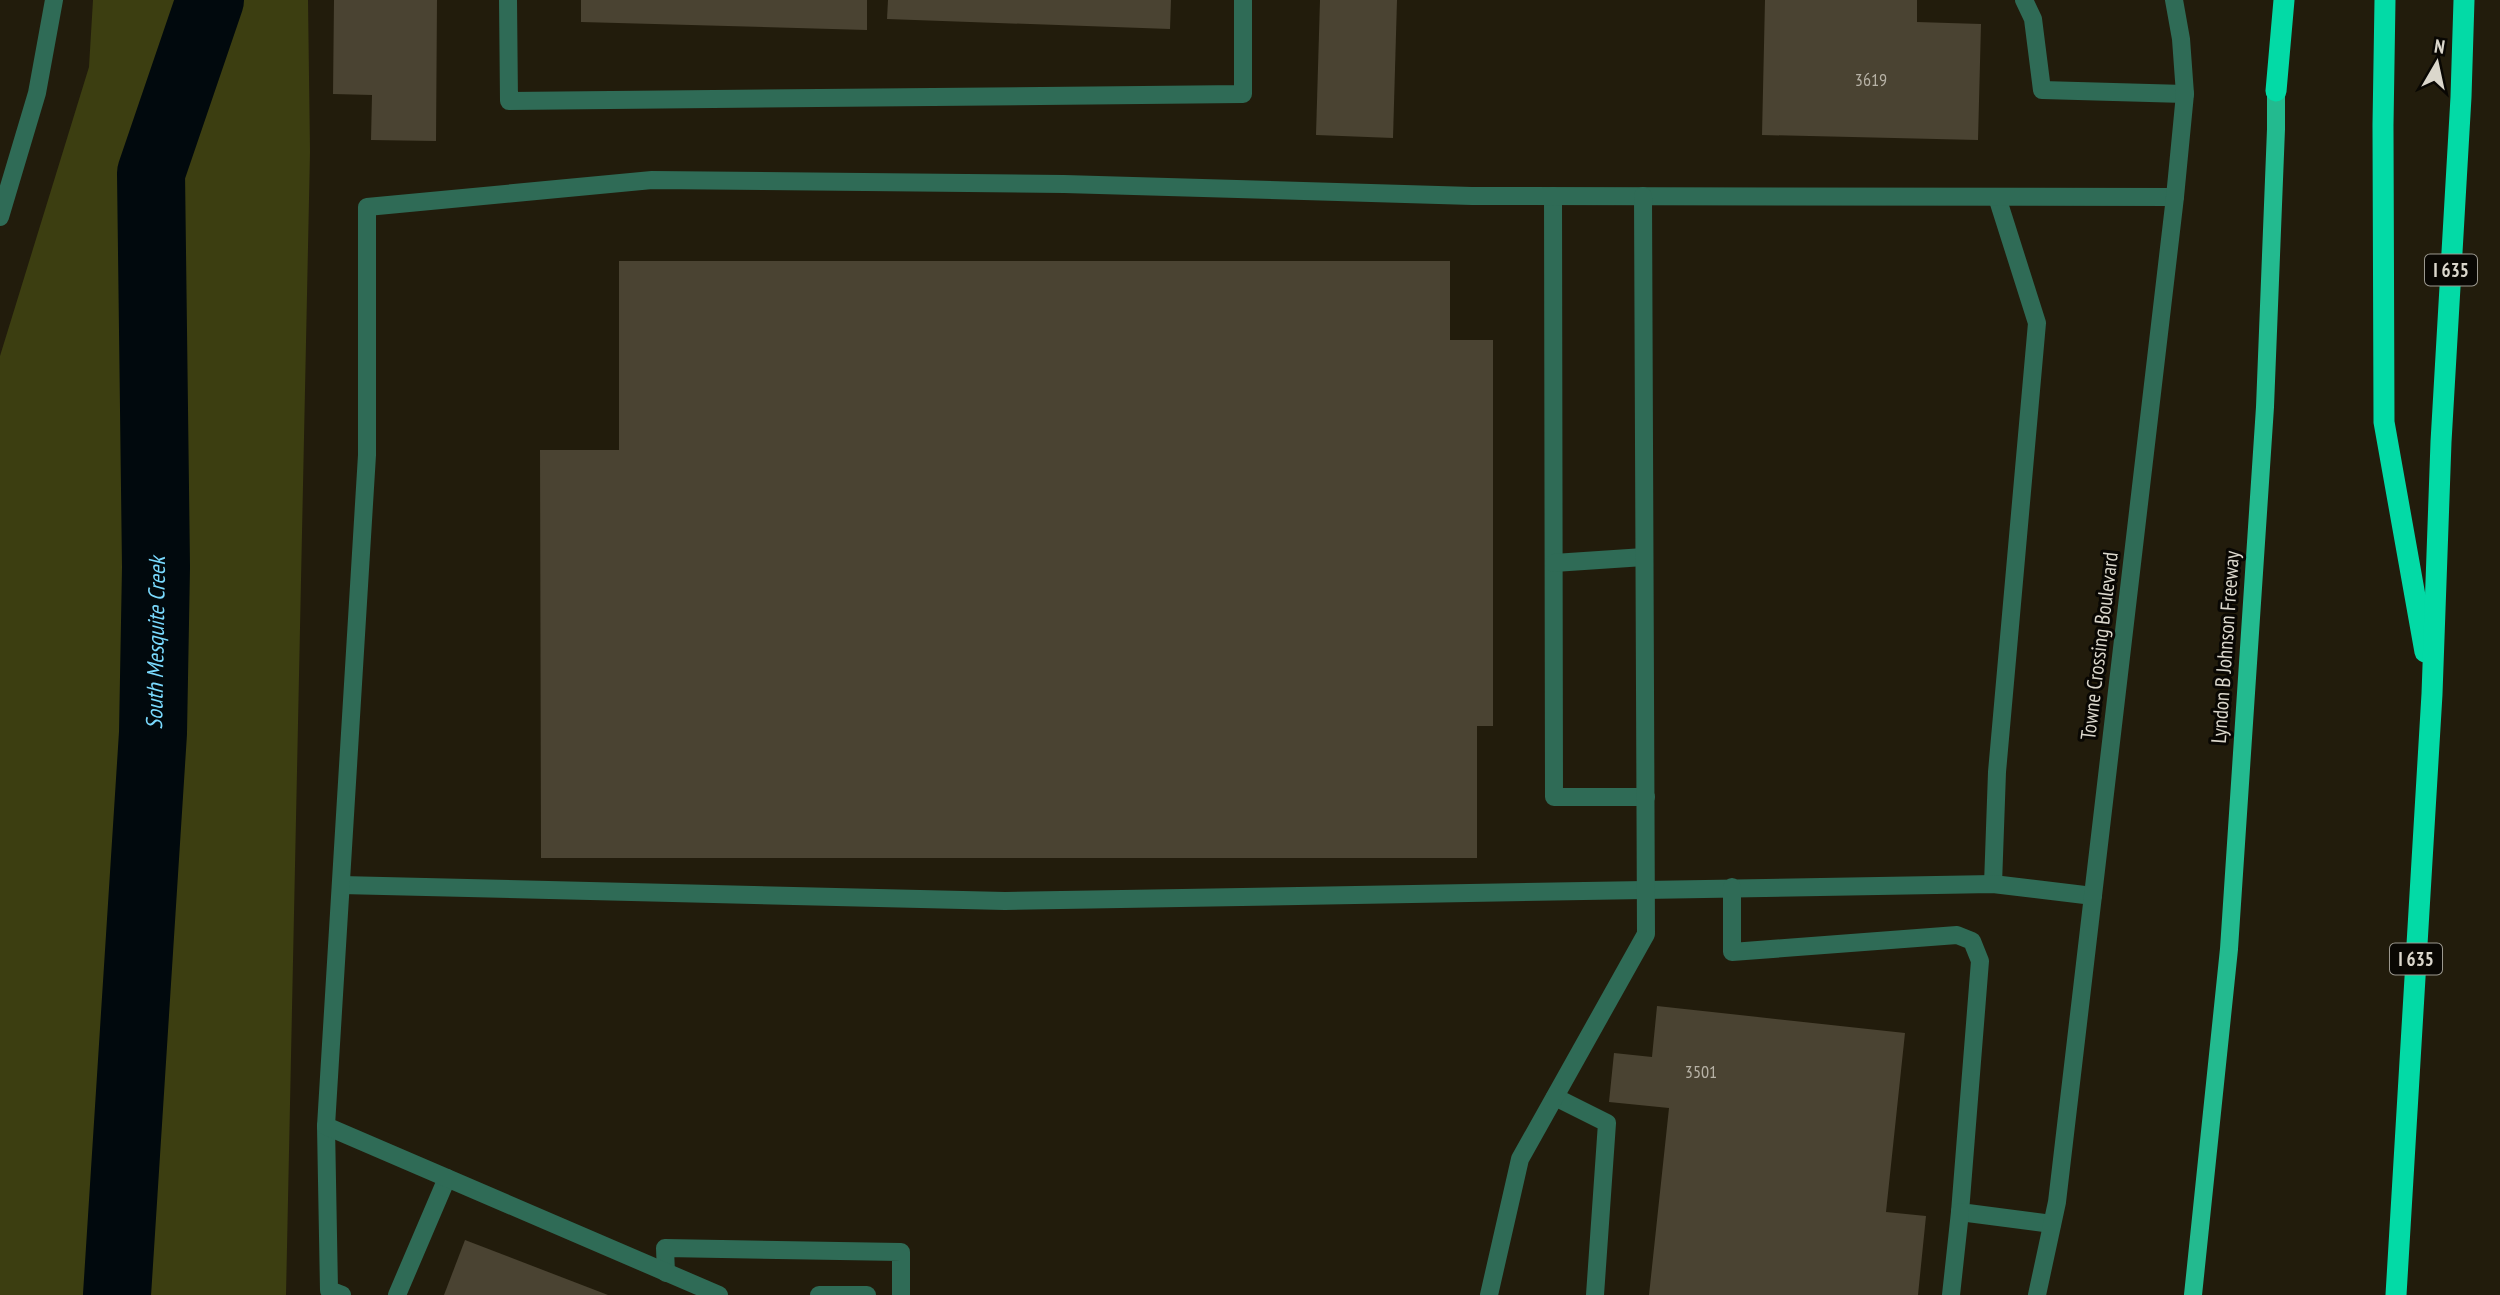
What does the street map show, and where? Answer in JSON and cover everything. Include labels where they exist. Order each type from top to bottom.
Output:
[{"type":"highway","points":[[2276,91],[2284,0]]},
{"type":"highway","points":[[2385,0],[2384,422],[2432,694]]},
{"type":"highway","name":"I 635","points":[[2396,1295],[2432,694],[2441,442],[2464,0]]},
{"type":"main road","name":"Lyndon B Johnson Freeway","points":[[2193,1295],[2231,921],[2265,407],[2276,91],[2274,0]]},
{"type":"street","points":[[0,218],[37,93],[54,0]]},
{"type":"street","points":[[508,0],[509,101],[1243,94],[1243,0]]},
{"type":"street","points":[[2024,0],[2032,19],[2042,90],[2185,94]]},
{"type":"street","name":"Towne Crossing Boulevard","points":[[2037,1295],[2057,1202],[2175,197],[2185,94],[2181,39],[2174,0]]},
{"type":"street","points":[[342,1295],[329,1290],[326,1126],[367,455],[367,207],[652,180],[1065,184],[1553,197],[2175,197]]},
{"type":"street","points":[[1489,1295],[1520,1159],[1646,934],[1643,196]]},
{"type":"street","points":[[1553,197],[1554,797],[1646,797]]},
{"type":"street","points":[[1993,884],[1997,772],[2037,323],[1997,197]]},
{"type":"street","points":[[1554,563],[1644,557]]},
{"type":"street","points":[[341,885],[1005,901],[1993,884],[2092,896]]},
{"type":"street","points":[[1732,887],[1732,952],[1957,934],[1972,941],[1980,961],[1951,1295]]},
{"type":"street","points":[[1555,1097],[1606,1123],[1595,1295]]},
{"type":"street","points":[[326,1126],[719,1295]]},
{"type":"street","points":[[397,1295],[447,1178]]},
{"type":"street","points":[[1960,1212],[2052,1224]]},
{"type":"street","points":[[666,1273],[666,1248],[901,1252],[901,1295]]},
{"type":"street","points":[[821,1295],[867,1295]]},
{"type":"shaded area","points":[[93,0],[308,0],[310,152],[286,1295],[0,1295],[0,356],[89,67]]},
{"type":"building","points":[[334,0],[437,0],[436,141],[371,140],[372,95],[333,94]]},
{"type":"building","points":[[581,0],[867,0],[867,30],[581,22]]},
{"type":"building","points":[[888,0],[1171,0],[1170,29],[887,19]]},
{"type":"building","points":[[1320,0],[1397,0],[1393,138],[1316,135]]},
{"type":"building","points":[[1765,0],[1917,0],[1917,22],[1981,24],[1978,140],[1762,135]]},
{"type":"building","points":[[619,261],[1450,261],[1450,340],[1493,340],[1493,726],[1477,726],[1477,858],[541,858],[540,450],[619,450]]},
{"type":"building","points":[[1657,1006],[1905,1033],[1886,1212],[1926,1216],[1918,1295],[1649,1295],[1669,1108],[1609,1102],[1614,1053],[1652,1057]]},
{"type":"building","points":[[465,1240],[608,1295],[444,1295]]},
{"type":"waterway","name":"South Mesquite Creek","points":[[117,1295],[153,733],[156,567],[151,173],[210,0]]}]
